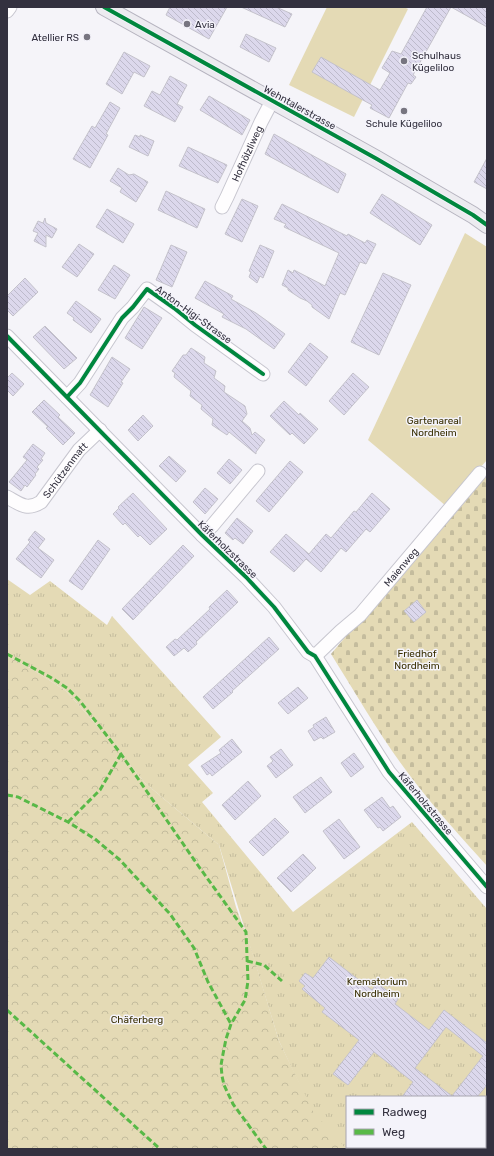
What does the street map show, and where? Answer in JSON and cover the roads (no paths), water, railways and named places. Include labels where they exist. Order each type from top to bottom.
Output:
[{"type":"main road","name":"Wehntalerstrasse","points":[[104,7],[377,158],[473,215],[487,225]]},
{"type":"street","points":[[7,11],[10,7]]},
{"type":"street","name":"Hofhölzliweg","points":[[222,207],[272,101]]},
{"type":"street","name":"Anton-Higi-Strasse","points":[[67,397],[80,383],[122,318],[147,289],[263,374]]},
{"type":"street","name":"Käferholzstrasse","points":[[7,336],[274,607],[308,652],[315,656],[389,772],[487,887]]},
{"type":"street","name":"Schützenmatt","points":[[7,497],[24,506],[34,506],[41,502],[79,450],[100,430]]},
{"type":"street","points":[[202,535],[212,526],[258,471]]},
{"type":"street","name":"Maienweg","points":[[315,656],[360,615],[480,473]]},
{"type":"place","name":"Avia","points":[[187,24]]},
{"type":"place","name":"Atellier RS","points":[[87,37]]},
{"type":"place","name":"Schulhaus Kügeliloo","points":[[404,61]]},
{"type":"place","name":"Schule Kügeliloo","points":[[404,111]]},
{"type":"park label","name":"Gartenareal Nordheim","points":[[434,426]]},
{"type":"park label","name":"Friedhof Nordheim","points":[[417,658]]},
{"type":"park label","name":"Krematorium Nordheim","points":[[377,986]]},
{"type":"park label","name":"Chäferberg","points":[[137,1019]]}]
